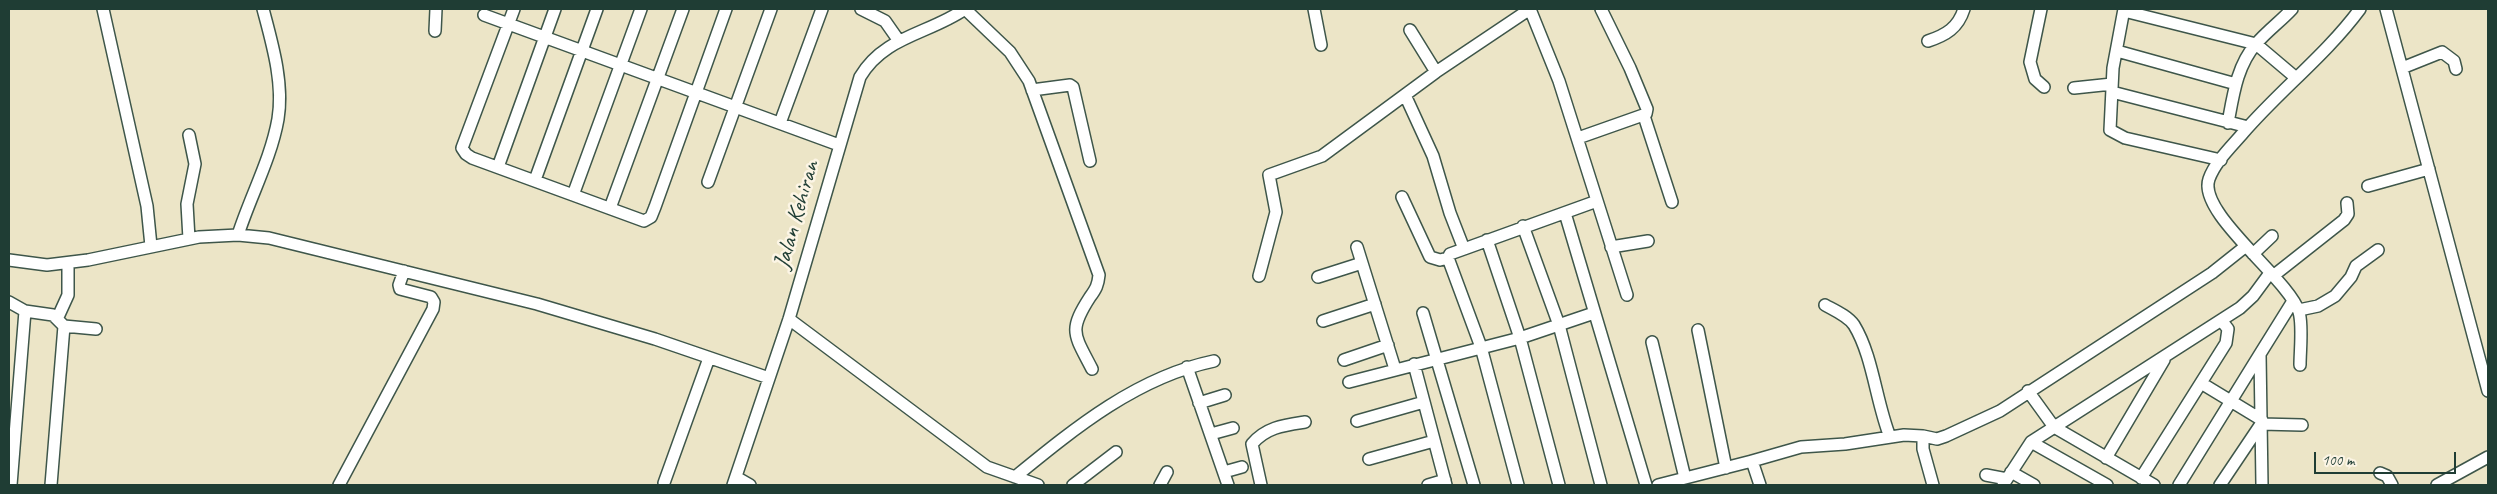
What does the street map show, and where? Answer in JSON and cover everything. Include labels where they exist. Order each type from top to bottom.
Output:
[{"type":"street","points":[[103,9],[147,206],[150,240]]},
{"type":"street","points":[[238,236],[274,141],[278,117],[278,78],[263,9]]},
{"type":"street","points":[[435,30],[436,9]]},
{"type":"street","points":[[514,9],[462,148],[472,158],[644,221],[651,217],[726,9]]},
{"type":"street","points":[[498,167],[555,9]]},
{"type":"street","points":[[535,180],[597,9]]},
{"type":"street","points":[[573,195],[640,9]]},
{"type":"street","points":[[610,208],[683,9]]},
{"type":"street","points":[[708,182],[771,9]]},
{"type":"street","points":[[780,123],[822,9]]},
{"type":"street","points":[[861,9],[879,16],[899,41]]},
{"type":"street","points":[[965,9],[1010,52],[1021,66],[1032,90],[1099,276],[1098,288],[1075,324],[1075,331],[1092,369]]},
{"type":"street","name":"Jalan Kehiran","points":[[735,481],[789,319],[860,77],[869,61],[899,41],[944,22],[965,9]]},
{"type":"street","points":[[1314,9],[1321,46]]},
{"type":"street","points":[[1259,276],[1276,212],[1269,175],[1322,156],[1436,72],[1530,9],[1578,138],[1628,295]]},
{"type":"street","points":[[1601,9],[1647,109],[1644,116],[1672,202]]},
{"type":"street","points":[[1928,41],[1942,36],[1957,25],[1964,9]]},
{"type":"street","points":[[2041,9],[2030,62],[2035,79],[2044,87]]},
{"type":"street","points":[[2228,123],[2236,84],[2247,57],[2256,44],[2292,9]]},
{"type":"street","points":[[2300,365],[2296,306],[2272,274],[2220,214],[2208,189],[2209,180],[2221,160],[2248,127],[2341,34],[2360,9]]},
{"type":"street","points":[[2386,9],[2488,391]]},
{"type":"street","points":[[2221,160],[2112,133],[2110,128],[2112,88],[2124,10],[2256,44],[2295,78]]},
{"type":"street","points":[[484,15],[839,145]]},
{"type":"street","points":[[1410,30],[1436,72]]},
{"type":"street","points":[[2117,51],[2236,84]]},
{"type":"street","points":[[2402,68],[2442,52],[2454,61],[2456,69]]},
{"type":"street","points":[[1032,90],[1070,85],[1073,87],[1090,161]]},
{"type":"street","points":[[2074,88],[2112,88],[2228,123],[2248,127]]},
{"type":"street","points":[[1405,95],[1433,156],[1450,213],[1464,249]]},
{"type":"street","points":[[1578,138],[1644,116]]},
{"type":"street","points":[[189,135],[195,170],[187,204],[189,232]]},
{"type":"street","points":[[2368,186],[2429,169]]},
{"type":"street","points":[[1402,197],[1430,257],[1440,260],[1448,258],[1450,254],[1523,226],[1597,201]]},
{"type":"street","points":[[2007,479],[2031,442],[2166,357],[2253,296],[2272,274],[2344,220],[2348,214],[2347,203]]},
{"type":"street","points":[[1565,213],[1646,485]]},
{"type":"street","points":[[1523,226],[1558,325],[1602,485]]},
{"type":"street","points":[[9,260],[35,264],[68,262],[150,240],[189,232],[290,242],[537,304],[628,331],[769,378]]},
{"type":"street","points":[[1658,485],[1801,447],[1836,446],[1904,434],[1937,439],[1956,433],[2000,411],[2028,391],[2272,236]]},
{"type":"street","points":[[1487,240],[1520,338],[1559,485]]},
{"type":"street","points":[[1612,247],[1648,241]]},
{"type":"street","points":[[1357,247],[1395,369]]},
{"type":"street","points":[[2296,306],[2318,306],[2335,296],[2362,260],[2378,250]]},
{"type":"street","points":[[1448,258],[1481,347],[1518,485]]},
{"type":"street","points":[[51,485],[61,322],[68,295],[68,262]]},
{"type":"street","points":[[1318,277],[1362,264]]},
{"type":"street","points":[[339,485],[433,309],[434,302],[431,297],[400,289],[399,285],[404,271]]},
{"type":"street","points":[[9,302],[25,312],[53,314],[61,322],[96,329]]},
{"type":"street","points":[[1323,321],[1375,304]]},
{"type":"street","points":[[1825,305],[1848,319],[1854,325],[1869,366],[1890,436]]},
{"type":"street","points":[[2179,485],[2260,354],[2296,306]]},
{"type":"street","points":[[11,485],[25,312]]},
{"type":"street","points":[[1423,313],[1474,485]]},
{"type":"street","points":[[1349,382],[1437,357],[1520,338],[1594,313]]},
{"type":"street","points":[[789,319],[1001,480],[1015,477],[1104,408],[1166,374],[1214,361]]},
{"type":"street","points":[[2141,478],[2228,338],[2228,329],[2221,320]]},
{"type":"street","points":[[1698,330],[1726,468]]},
{"type":"street","points":[[1652,342],[1685,478]]},
{"type":"street","points":[[1344,360],[1388,345]]},
{"type":"street","points":[[2260,354],[2262,485]]},
{"type":"street","points":[[2106,458],[2166,357]]},
{"type":"street","points":[[664,483],[709,358]]},
{"type":"street","points":[[1414,364],[1446,483],[1428,485]]},
{"type":"street","points":[[1187,367],[1228,485]]},
{"type":"street","points":[[2201,383],[2261,422],[2302,425]]},
{"type":"street","points":[[2028,391],[2054,427],[2154,485]]},
{"type":"street","points":[[1199,403],[1225,396]]},
{"type":"street","points":[[1357,420],[1424,402]]},
{"type":"street","points":[[1261,485],[1252,444],[1259,436],[1281,425],[1305,422]]},
{"type":"street","points":[[2220,485],[2261,422]]},
{"type":"street","points":[[1211,434],[1232,428]]},
{"type":"street","points":[[1923,436],[1923,449],[1933,485]]},
{"type":"street","points":[[1369,459],[1434,441]]},
{"type":"street","points":[[2031,442],[2107,485]]},
{"type":"street","points":[[1073,485],[1116,452]]},
{"type":"street","points":[[2438,485],[2488,457]]},
{"type":"street","points":[[1752,461],[1760,485]]},
{"type":"street","points":[[1224,472],[1242,467]]},
{"type":"street","points":[[1160,485],[1167,472]]},
{"type":"street","points":[[2380,473],[2386,474],[2392,485]]},
{"type":"street","points":[[1986,475],[2034,485]]},
{"type":"street","points":[[1015,477],[1038,485]]},
{"type":"street","points":[[735,481],[750,485]]}]
